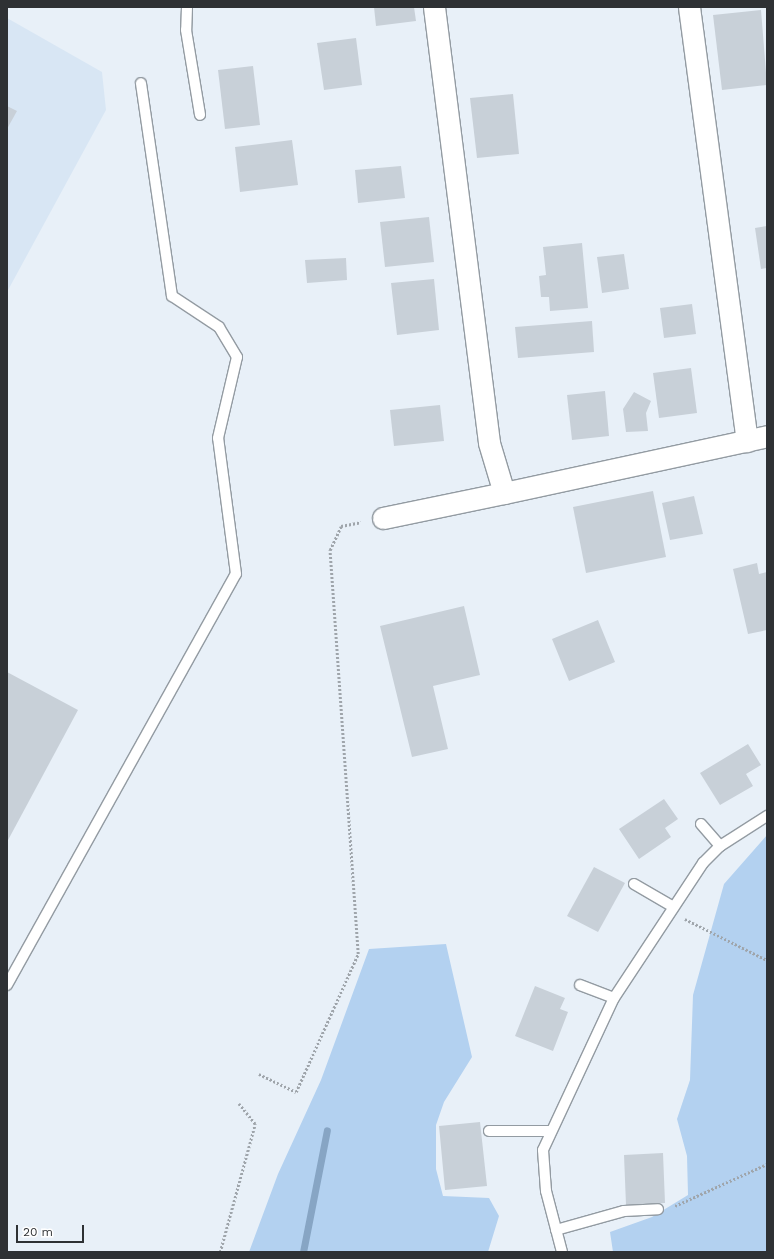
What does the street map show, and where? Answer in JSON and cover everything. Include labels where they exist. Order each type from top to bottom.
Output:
[{"type":"street","points":[[434,7],[489,443],[504,493]]},
{"type":"street","points":[[383,518],[757,438],[689,7]]},
{"type":"lane","points":[[187,7],[186,30],[200,115]]},
{"type":"lane","points":[[7,985],[236,574],[218,438],[237,357],[219,326],[172,296],[141,83]]},
{"type":"lane","points":[[562,1252],[546,1191],[543,1150],[551,1131],[614,998],[670,908],[720,846],[767,816]]},
{"type":"lane","points":[[701,824],[720,846]]},
{"type":"lane","points":[[634,884],[670,908]]},
{"type":"lane","points":[[580,985],[614,998]]},
{"type":"lane","points":[[489,1131],[551,1131]]},
{"type":"lane","points":[[556,1230],[624,1211],[658,1209]]},
{"type":"path","points":[[259,1074],[296,1092],[358,954],[330,550],[341,526],[383,518]]},
{"type":"path","points":[[670,908],[767,960]]},
{"type":"path","points":[[220,1252],[255,1124],[239,1104]]},
{"type":"path","points":[[658,1209],[671,1207],[767,1164]]},
{"type":"shaded area","points":[[7,18],[102,72],[106,110],[7,292]]},
{"type":"shaded area","points":[[767,835],[767,1252],[613,1252],[610,1232],[652,1217],[688,1195],[687,1156],[677,1119],[690,1080],[693,995],[724,884]]},
{"type":"shaded area","points":[[446,944],[472,1057],[444,1102],[436,1125],[436,1169],[443,1196],[489,1198],[499,1216],[488,1252],[249,1252],[278,1174],[321,1080],[369,949]]},
{"type":"building","points":[[374,7],[414,7],[416,21],[376,26]]},
{"type":"building","points":[[761,10],[767,85],[722,90],[713,15]]},
{"type":"building","points":[[356,38],[362,85],[324,90],[317,43]]},
{"type":"building","points":[[253,66],[260,125],[225,129],[218,70]]},
{"type":"building","points":[[513,94],[519,154],[477,158],[470,98]]},
{"type":"building","points":[[7,106],[17,111],[7,129]]},
{"type":"building","points":[[292,140],[298,185],[240,192],[235,147]]},
{"type":"building","points":[[401,166],[405,198],[358,203],[355,170]]},
{"type":"building","points":[[429,217],[434,262],[385,267],[380,222]]},
{"type":"building","points":[[767,226],[767,268],[761,269],[755,228]]},
{"type":"building","points":[[582,243],[588,308],[550,311],[549,297],[541,297],[539,276],[546,275],[543,247]]},
{"type":"building","points":[[624,254],[629,289],[602,293],[597,257]]},
{"type":"building","points":[[346,258],[347,280],[307,283],[305,260]]},
{"type":"building","points":[[434,279],[439,330],[397,335],[391,283]]},
{"type":"building","points":[[692,304],[696,334],[664,338],[660,308]]},
{"type":"building","points":[[592,321],[594,352],[518,358],[515,327]]},
{"type":"building","points":[[691,368],[697,413],[659,418],[653,373]]},
{"type":"building","points":[[605,391],[609,436],[572,440],[567,395]]},
{"type":"building","points":[[634,392],[651,401],[646,413],[648,431],[626,432],[623,409]]},
{"type":"building","points":[[440,405],[444,441],[394,446],[390,410]]},
{"type":"building","points":[[653,491],[666,557],[586,573],[573,507]]},
{"type":"building","points":[[694,496],[703,534],[670,540],[662,503]]},
{"type":"building","points":[[757,563],[759,574],[767,572],[767,630],[748,634],[733,569]]},
{"type":"building","points":[[464,606],[480,675],[433,686],[448,749],[412,757],[380,626]]},
{"type":"building","points":[[598,620],[615,662],[569,681],[552,639]]},
{"type":"building","points":[[7,672],[78,710],[7,842]]},
{"type":"building","points":[[748,744],[761,765],[746,774],[753,786],[720,805],[700,773]]},
{"type":"building","points":[[664,799],[678,819],[665,828],[671,837],[639,859],[619,829]]},
{"type":"building","points":[[594,867],[625,883],[598,932],[567,916]]},
{"type":"building","points":[[535,986],[565,998],[560,1009],[568,1012],[553,1051],[515,1036]]},
{"type":"building","points":[[480,1122],[487,1186],[445,1190],[439,1126]]},
{"type":"building","points":[[663,1153],[665,1203],[626,1205],[624,1155]]},
{"type":"waterway","points":[[303,1252],[327,1130]]}]
